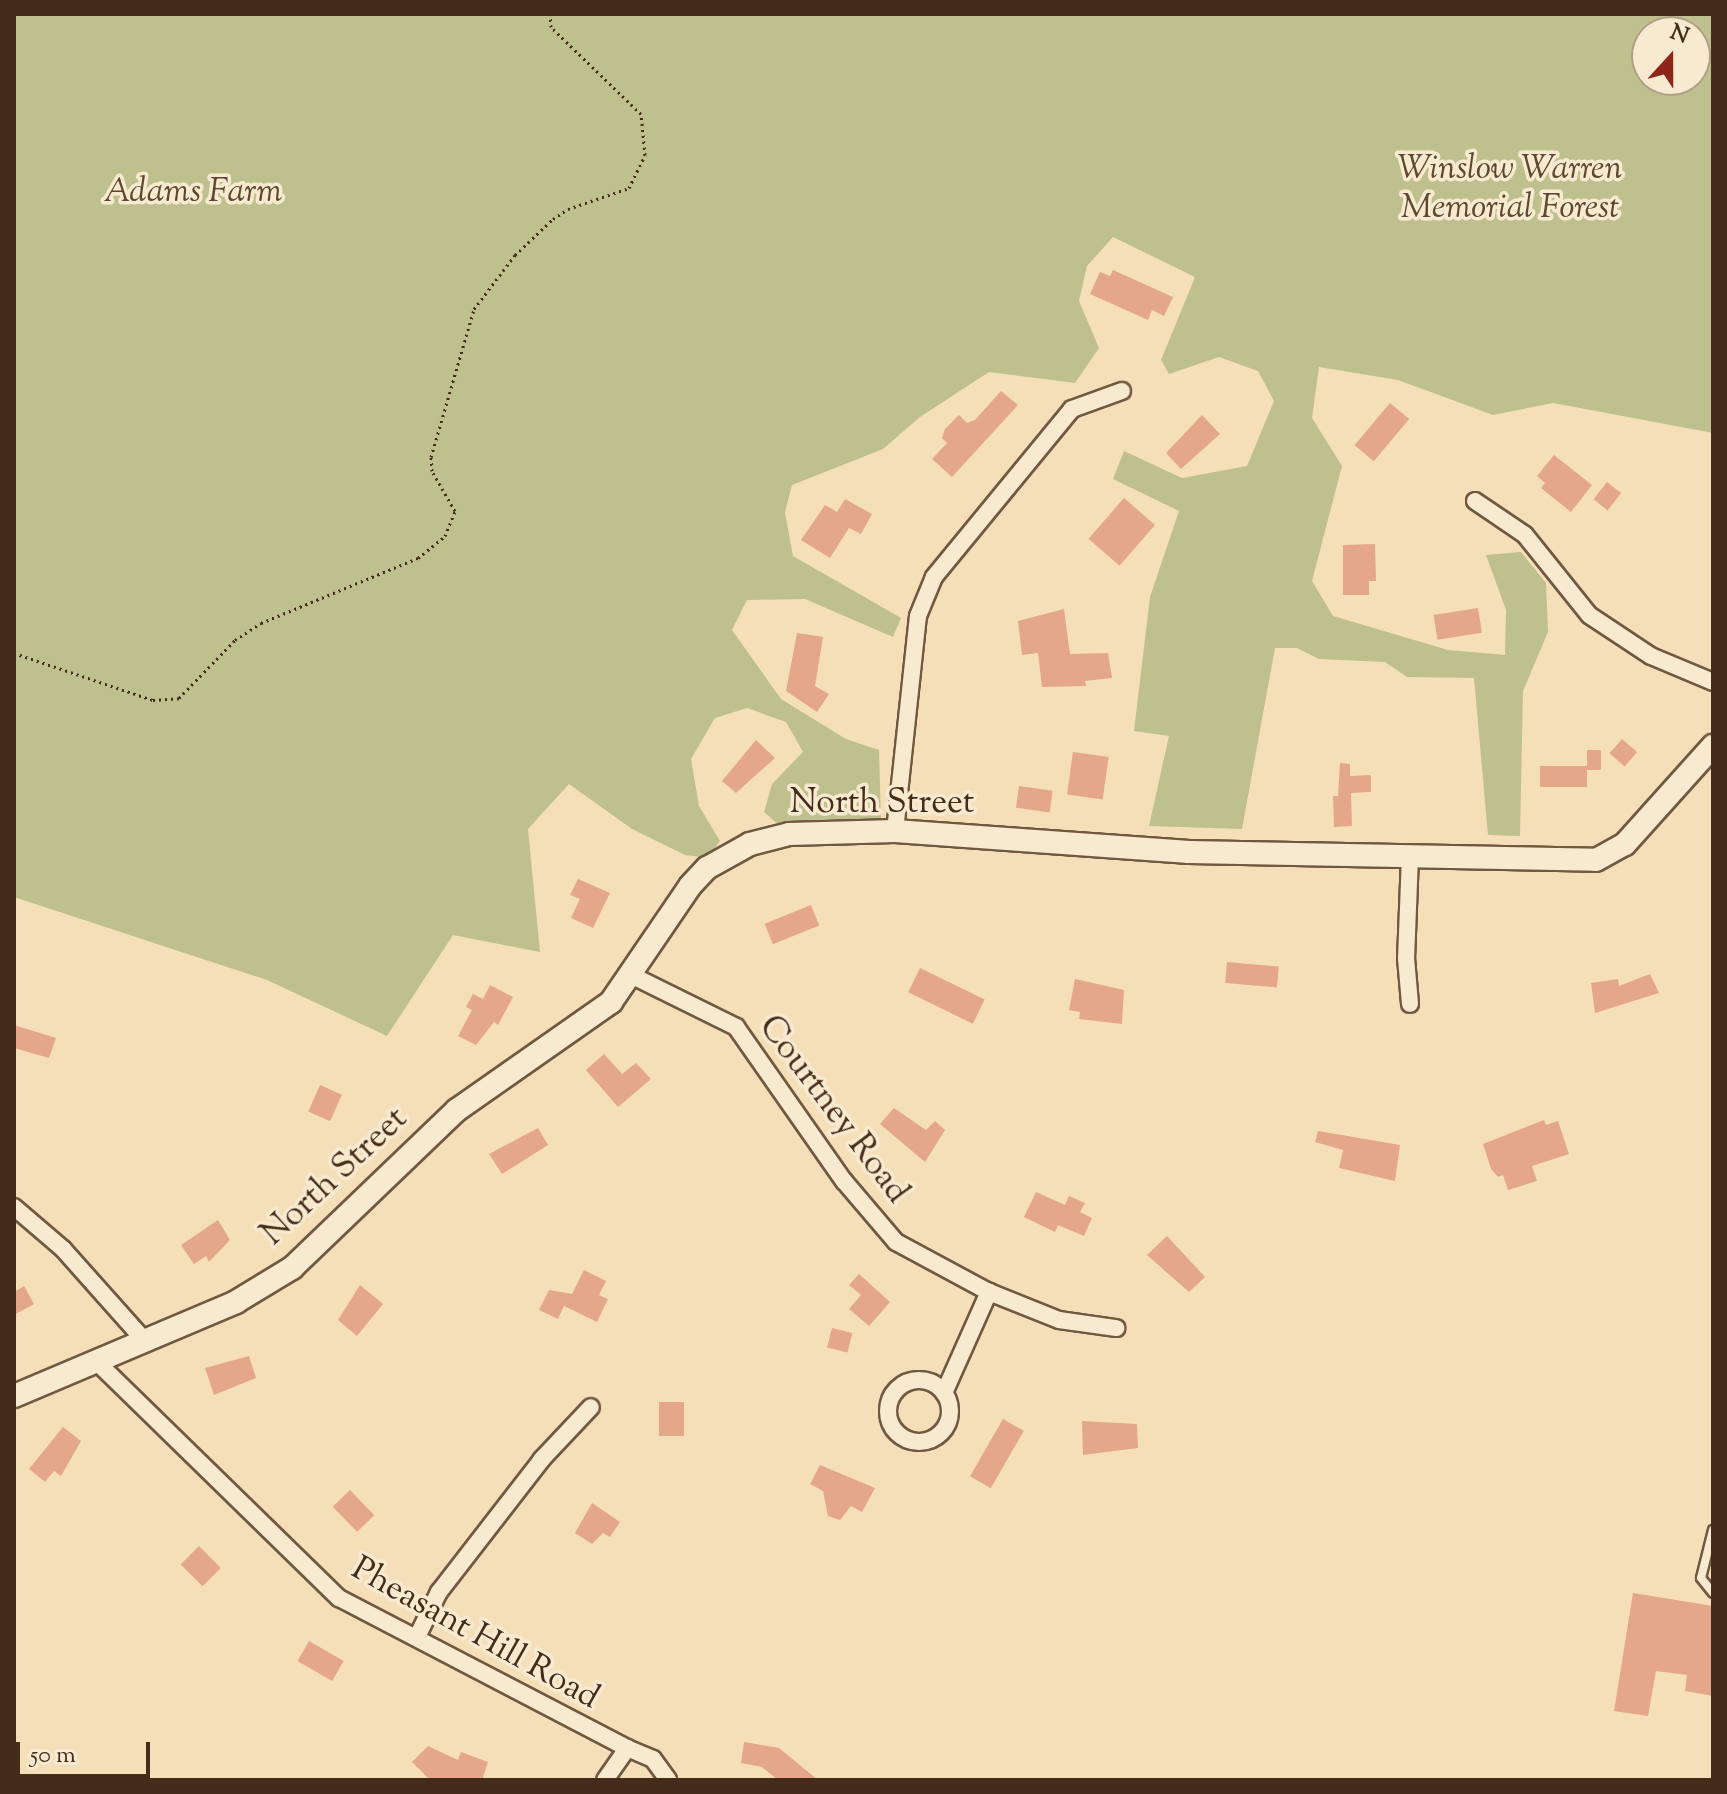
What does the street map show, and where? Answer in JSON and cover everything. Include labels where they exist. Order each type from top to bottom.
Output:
[{"type":"street","points":[[895,831],[918,616],[934,577],[1072,409],[1122,391]]},
{"type":"street","points":[[1475,501],[1525,535],[1589,615],[1651,656],[1713,682]]},
{"type":"street","name":"North Street","points":[[14,1396],[236,1302],[292,1268],[413,1147],[494,1084],[577,1030],[633,976],[690,886],[707,868],[750,844],[789,834],[895,831],[1189,852],[1596,860],[1625,844],[1713,746]]},
{"type":"street","points":[[1410,856],[1406,958],[1410,1004]]},
{"type":"street","name":"Courtney Road","points":[[633,976],[736,1027],[844,1181],[896,1242],[989,1292],[1073,1325],[1116,1328]]},
{"type":"street","points":[[14,1207],[63,1249],[145,1341]]},
{"type":"street","points":[[944,1393],[989,1292]]},
{"type":"street","name":"Pheasant Hill Road","points":[[97,1362],[310,1575],[368,1616],[418,1635],[524,1698],[653,1759],[668,1780]]},
{"type":"street","points":[[418,1635],[439,1592],[537,1465],[591,1407]]},
{"type":"street","name":"Pheasant Hill Road","points":[[605,1780],[627,1748]]},
{"type":"lane","points":[[1713,1530],[1701,1578],[1713,1593]]},
{"type":"path","points":[[14,653],[153,700],[179,698],[235,640],[261,623],[418,558],[445,536],[455,511],[432,471],[431,457],[474,309],[515,255],[553,219],[629,188],[645,155],[641,114],[551,27],[550,14]]},
{"type":"green space","points":[[14,14],[1713,14],[1713,433],[1553,403],[1493,415],[1398,380],[1319,367],[1312,418],[1342,466],[1312,581],[1333,616],[1448,650],[1505,655],[1506,610],[1486,555],[1521,552],[1546,583],[1548,632],[1523,691],[1520,836],[1488,835],[1474,678],[1407,677],[1385,662],[1319,659],[1297,648],[1275,648],[1242,829],[1149,826],[1169,736],[1134,731],[1150,597],[1179,511],[1113,479],[1124,451],[1182,478],[1247,466],[1274,401],[1258,371],[1219,357],[1169,374],[1161,360],[1195,277],[1113,237],[1087,266],[1079,301],[1099,348],[1075,383],[989,372],[920,417],[883,449],[792,485],[785,512],[793,556],[901,618],[893,637],[805,599],[747,600],[732,630],[781,699],[846,739],[879,750],[881,820],[781,827],[764,812],[772,784],[803,752],[786,722],[747,708],[715,718],[691,759],[699,806],[720,841],[708,858],[685,855],[632,829],[569,784],[528,829],[540,952],[453,935],[387,1036],[267,980],[14,897]]},
{"type":"building","points":[[1113,270],[1173,297],[1164,316],[1152,310],[1148,320],[1090,294],[1100,272],[1110,276]]},
{"type":"building","points":[[1001,391],[1018,405],[952,477],[932,459],[947,443],[942,438],[945,429],[959,415],[967,423],[975,420]]},
{"type":"building","points":[[1390,403],[1409,419],[1374,461],[1355,445]]},
{"type":"building","points":[[1202,415],[1220,434],[1181,469],[1166,453]]},
{"type":"building","points":[[1554,455],[1592,485],[1571,512],[1541,488],[1545,483],[1537,476]]},
{"type":"building","points":[[1607,482],[1621,493],[1608,510],[1593,499]]},
{"type":"building","points":[[1124,498],[1155,525],[1120,566],[1089,539]]},
{"type":"building","points":[[845,499],[872,514],[861,534],[849,528],[830,558],[801,540],[825,505],[837,512]]},
{"type":"building","points":[[1375,544],[1376,581],[1369,581],[1369,595],[1343,595],[1343,545]]},
{"type":"building","points":[[1478,608],[1482,633],[1437,640],[1434,615]]},
{"type":"building","points":[[1064,609],[1070,654],[1108,653],[1112,678],[1085,681],[1086,686],[1042,687],[1038,653],[1022,655],[1018,621]]},
{"type":"building","points":[[797,633],[823,637],[815,686],[829,694],[817,712],[786,691]]},
{"type":"building","points":[[1622,739],[1637,752],[1625,766],[1610,753]]},
{"type":"building","points":[[756,740],[775,758],[736,793],[722,781]]},
{"type":"building","points":[[1587,750],[1601,750],[1601,770],[1587,770]]},
{"type":"building","points":[[1073,752],[1109,757],[1103,800],[1067,795]]},
{"type":"building","points":[[1340,763],[1350,764],[1350,776],[1371,775],[1371,792],[1351,793],[1352,826],[1334,827],[1333,796],[1338,796]]},
{"type":"building","points":[[1540,766],[1587,766],[1587,787],[1540,787]]},
{"type":"building","points":[[1019,786],[1053,791],[1050,813],[1016,808]]},
{"type":"building","points":[[578,879],[610,893],[593,928],[571,918],[580,899],[570,895]]},
{"type":"building","points":[[811,905],[819,925],[773,944],[765,924]]},
{"type":"building","points":[[1227,962],[1279,967],[1277,987],[1225,983]]},
{"type":"building","points":[[920,968],[985,1000],[973,1024],[908,992]]},
{"type":"building","points":[[1650,974],[1659,993],[1595,1013],[1591,983],[1618,979],[1619,986]]},
{"type":"building","points":[[1075,979],[1124,990],[1122,1024],[1079,1019],[1080,1012],[1069,1010]]},
{"type":"building","points":[[490,985],[513,997],[498,1025],[494,1022],[476,1045],[458,1036],[472,1010],[466,1007],[473,994],[483,999]]},
{"type":"building","points":[[14,1025],[56,1038],[49,1058],[14,1048]]},
{"type":"building","points":[[604,1054],[622,1074],[636,1063],[651,1079],[618,1107],[586,1070]]},
{"type":"building","points":[[320,1085],[342,1095],[330,1121],[308,1111]]},
{"type":"building","points":[[894,1108],[926,1130],[935,1121],[945,1130],[925,1162],[880,1124]]},
{"type":"building","points":[[1544,1120],[1546,1125],[1558,1121],[1569,1154],[1532,1166],[1537,1181],[1508,1190],[1503,1175],[1498,1177],[1491,1169],[1483,1144]]},
{"type":"building","points":[[538,1128],[548,1145],[502,1174],[489,1154]]},
{"type":"building","points":[[1318,1131],[1400,1145],[1395,1181],[1339,1168],[1343,1150],[1315,1142]]},
{"type":"building","points":[[1036,1192],[1065,1205],[1069,1196],[1085,1203],[1080,1212],[1092,1218],[1084,1236],[1058,1225],[1055,1232],[1024,1217]]},
{"type":"building","points":[[218,1220],[230,1240],[209,1262],[206,1256],[194,1264],[181,1245]]},
{"type":"building","points":[[1167,1236],[1205,1277],[1189,1292],[1147,1255]]},
{"type":"building","points":[[584,1270],[606,1281],[599,1295],[608,1299],[597,1322],[564,1306],[558,1319],[539,1310],[549,1290],[572,1294]]},
{"type":"building","points":[[859,1274],[890,1302],[869,1326],[849,1309],[861,1295],[849,1285]]},
{"type":"building","points":[[360,1285],[383,1304],[357,1336],[338,1320]]},
{"type":"building","points":[[24,1286],[34,1304],[14,1315],[14,1292]]},
{"type":"building","points":[[832,1328],[852,1333],[848,1352],[827,1347]]},
{"type":"building","points":[[249,1356],[256,1378],[214,1395],[205,1368]]},
{"type":"building","points":[[659,1402],[684,1402],[684,1436],[659,1436]]},
{"type":"building","points":[[1003,1419],[1024,1431],[991,1488],[970,1476]]},
{"type":"building","points":[[1082,1421],[1137,1424],[1138,1448],[1083,1455]]},
{"type":"building","points":[[63,1427],[81,1441],[61,1476],[54,1471],[45,1482],[29,1469]]},
{"type":"building","points":[[820,1465],[875,1488],[862,1512],[851,1506],[840,1520],[828,1516],[823,1491],[810,1484]]},
{"type":"building","points":[[350,1490],[374,1515],[357,1532],[333,1507]]},
{"type":"building","points":[[592,1503],[620,1522],[610,1537],[603,1533],[592,1544],[575,1533]]},
{"type":"building","points":[[199,1546],[221,1568],[203,1586],[181,1564]]},
{"type":"building","points":[[1633,1593],[1713,1606],[1713,1696],[1685,1691],[1687,1675],[1656,1671],[1648,1716],[1614,1711]]},
{"type":"building","points":[[309,1641],[344,1661],[332,1681],[298,1661]]},
{"type":"building","points":[[744,1742],[779,1748],[818,1780],[778,1780],[762,1767],[741,1763]]},
{"type":"building","points":[[428,1746],[458,1760],[461,1752],[488,1762],[482,1780],[428,1778],[412,1762]]},
{"type":"park label","name":"Winslow Warren Memorial Forest","points":[[1510,188]]},
{"type":"park label","name":"Adams Farm","points":[[193,193]]}]
